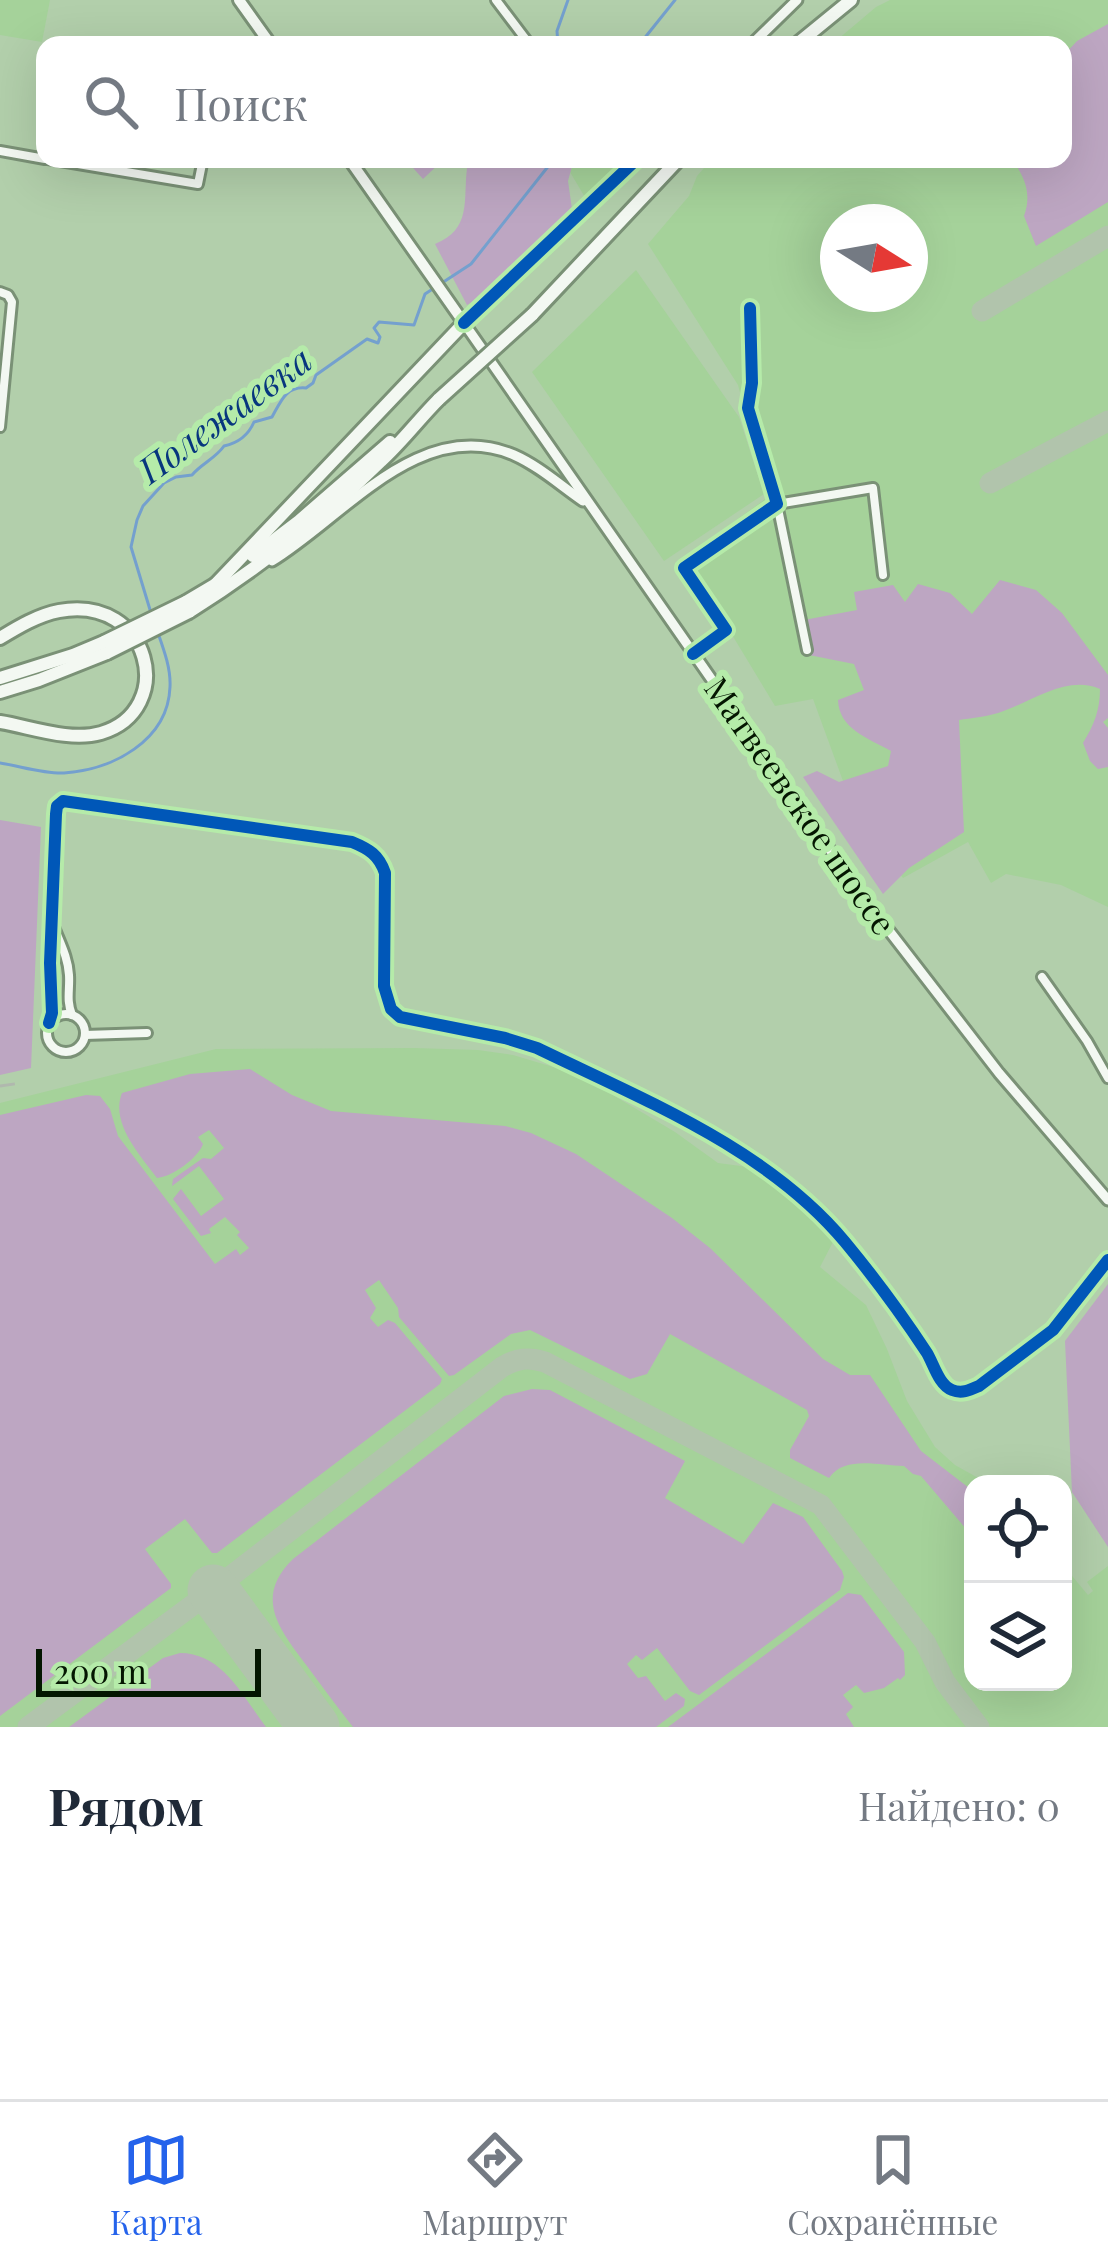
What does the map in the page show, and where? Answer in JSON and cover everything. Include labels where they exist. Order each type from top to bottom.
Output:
[{"type":"highway","points":[[807,36],[851,0]]},
{"type":"highway","points":[[0,692],[39,680],[187,607],[307,526],[382,461],[439,399],[532,315],[671,168]]},
{"type":"highway","points":[[218,588],[464,323]]},
{"type":"highway","points":[[0,638],[56,612],[94,610],[111,615],[131,630],[146,667],[145,682],[131,714],[102,733],[72,734],[0,722]]},
{"type":"highway","points":[[0,678],[106,648]]},
{"type":"main road","points":[[239,0],[265,36]]},
{"type":"main road","points":[[761,36],[797,0]]},
{"type":"main road","name":"Матвеевское шоссе","points":[[355,168],[860,893],[999,1073],[1108,1200]]},
{"type":"main road","points":[[464,323],[628,168]]},
{"type":"main road","points":[[218,588],[280,556],[406,464],[442,449],[481,447],[518,457],[592,508]]},
{"type":"street","points":[[496,0],[523,36]]},
{"type":"street","points":[[0,151],[36,157]]},
{"type":"street","points":[[101,168],[198,184],[201,168]]},
{"type":"street","points":[[0,292],[12,302],[0,427]]},
{"type":"street","points":[[750,308],[748,408],[777,504],[807,650]]},
{"type":"street","points":[[693,653],[726,630],[684,568],[777,504],[873,488],[883,574]]},
{"type":"street","points":[[51,920],[69,975],[67,1004],[82,1022],[85,1035],[75,1049],[58,1050],[47,1036],[52,1012],[51,920],[56,814],[63,801],[365,847],[381,861],[385,873],[384,986],[386,999],[400,1017],[537,1048],[749,1156],[829,1223],[950,1390],[979,1386],[1041,1341],[1108,1260]]},
{"type":"street","points":[[1042,977],[1108,1078]]},
{"type":"street","points":[[49,1023],[59,1015],[72,1015]]},
{"type":"street","points":[[85,1035],[147,1033]]},
{"type":"shaded area","points":[[0,0],[50,0],[43,36],[36,36],[36,41],[0,35]]},
{"type":"shaded area","points":[[890,0],[1108,0],[1108,907],[1061,885],[1006,874],[991,883],[968,842],[903,878],[854,811],[813,699],[775,706],[685,557],[768,497],[738,385],[648,244],[689,196],[704,168],[1072,168],[1072,36],[842,36]]},
{"type":"shaded area","points":[[1108,24],[1108,202],[1036,246],[1024,216],[1026,186],[1017,168],[1072,168],[1072,46]]},
{"type":"shaded area","points":[[413,168],[435,168],[423,179]]},
{"type":"shaded area","points":[[467,168],[572,168],[568,181],[572,209],[467,305],[435,244],[455,230],[465,203]]},
{"type":"shaded area","points":[[572,168],[615,168],[586,199]]},
{"type":"shaded area","points":[[636,270],[739,417],[764,494],[664,561],[532,372]]},
{"type":"shaded area","points":[[1000,580],[1036,590],[1062,613],[1108,675],[1108,718],[1103,722],[1108,728],[1108,767],[1098,769],[1083,743],[1096,717],[1100,689],[1061,687],[998,713],[959,720],[964,832],[909,868],[883,894],[803,777],[817,771],[839,782],[888,766],[891,751],[856,732],[843,718],[838,700],[864,690],[854,664],[809,655],[804,620],[857,610],[854,592],[893,585],[905,602],[918,584],[950,593],[972,614]]},
{"type":"shaded area","points":[[0,820],[41,827],[31,1068],[0,1075]]},
{"type":"shaded area","points":[[414,1048],[513,1055],[596,1085],[718,1163],[756,1168],[834,1240],[820,1267],[866,1305],[907,1401],[935,1447],[973,1475],[964,1475],[964,1691],[1072,1691],[1072,1576],[1088,1595],[1093,1591],[1087,1582],[1108,1566],[1108,1727],[0,1727],[0,1103],[216,1049]]},
{"type":"shaded area","points":[[250,1069],[292,1095],[331,1111],[505,1126],[576,1154],[710,1248],[823,1359],[850,1375],[870,1375],[921,1451],[964,1484],[964,1526],[921,1476],[904,1466],[853,1464],[829,1478],[790,1458],[809,1416],[807,1410],[670,1334],[647,1374],[630,1379],[530,1330],[511,1334],[449,1376],[399,1317],[379,1280],[365,1290],[376,1308],[370,1318],[378,1327],[388,1320],[395,1323],[442,1379],[440,1384],[217,1553],[212,1553],[185,1519],[145,1549],[171,1588],[0,1716],[0,1115],[100,1096],[110,1109],[118,1136],[215,1264],[236,1249],[240,1255],[249,1248],[237,1235],[240,1232],[225,1217],[209,1229],[211,1233],[201,1236],[173,1199],[181,1189],[201,1216],[224,1199],[199,1166],[172,1186],[173,1179],[224,1148],[209,1130],[198,1137],[203,1144],[190,1161],[157,1178],[120,1116],[122,1093],[190,1074]]},
{"type":"shaded area","points":[[1108,1284],[1108,1547],[1072,1492],[1065,1341]]},
{"type":"shaded area","points":[[550,1390],[685,1461],[665,1498],[743,1544],[773,1503],[803,1517],[842,1571],[840,1590],[699,1695],[690,1691],[657,1648],[642,1660],[636,1655],[627,1664],[638,1678],[646,1676],[665,1701],[676,1693],[685,1699],[684,1706],[656,1727],[353,1727],[280,1627],[273,1601],[281,1573],[504,1396]]},
{"type":"shaded area","points":[[848,1593],[861,1595],[904,1652],[905,1675],[900,1680],[864,1693],[856,1685],[843,1695],[853,1707],[846,1714],[854,1727],[668,1727]]},
{"type":"shaded area","points":[[180,1653],[208,1660],[220,1669],[266,1727],[69,1727],[163,1658]]},
{"type":"waterway","name":"Полежаевка","points":[[557,36],[568,0]]},
{"type":"waterway","name":"Полежаевка","points":[[646,36],[675,0]]},
{"type":"waterway","name":"Полежаевка","points":[[151,613],[131,547],[143,506],[164,483],[192,475],[224,446],[242,438],[254,422],[272,417],[289,392],[306,388],[316,375],[367,339],[378,343],[374,328],[379,322],[414,325],[425,294],[471,264],[547,168]]},
{"type":"waterway","name":"Полежаевка","points":[[0,763],[64,773],[101,766],[134,749],[159,723],[167,706],[169,673],[158,633]]},
{"type":"taxiway","points":[[982,311],[1108,236]]},
{"type":"taxiway","points":[[990,483],[1108,421]]},
{"type":"taxiway","points":[[28,1727],[502,1367],[528,1359],[545,1362],[821,1505],[925,1642],[945,1682],[979,1727]]},
{"type":"runway","points":[[213,1590],[314,1727]]},
{"type":"railway","points":[[0,1086],[28,1082]]},
{"type":"cycle path","points":[[464,323],[628,168]]},
{"type":"cycle path","points":[[693,654],[726,630],[684,568],[777,504],[748,408],[750,308]]},
{"type":"cycle path","points":[[49,1023],[56,814],[63,801],[352,842],[373,853],[385,873],[384,986],[391,1009],[400,1017],[537,1048],[742,1153],[814,1209],[845,1242],[952,1390],[979,1386],[1053,1330],[1108,1260]]}]
